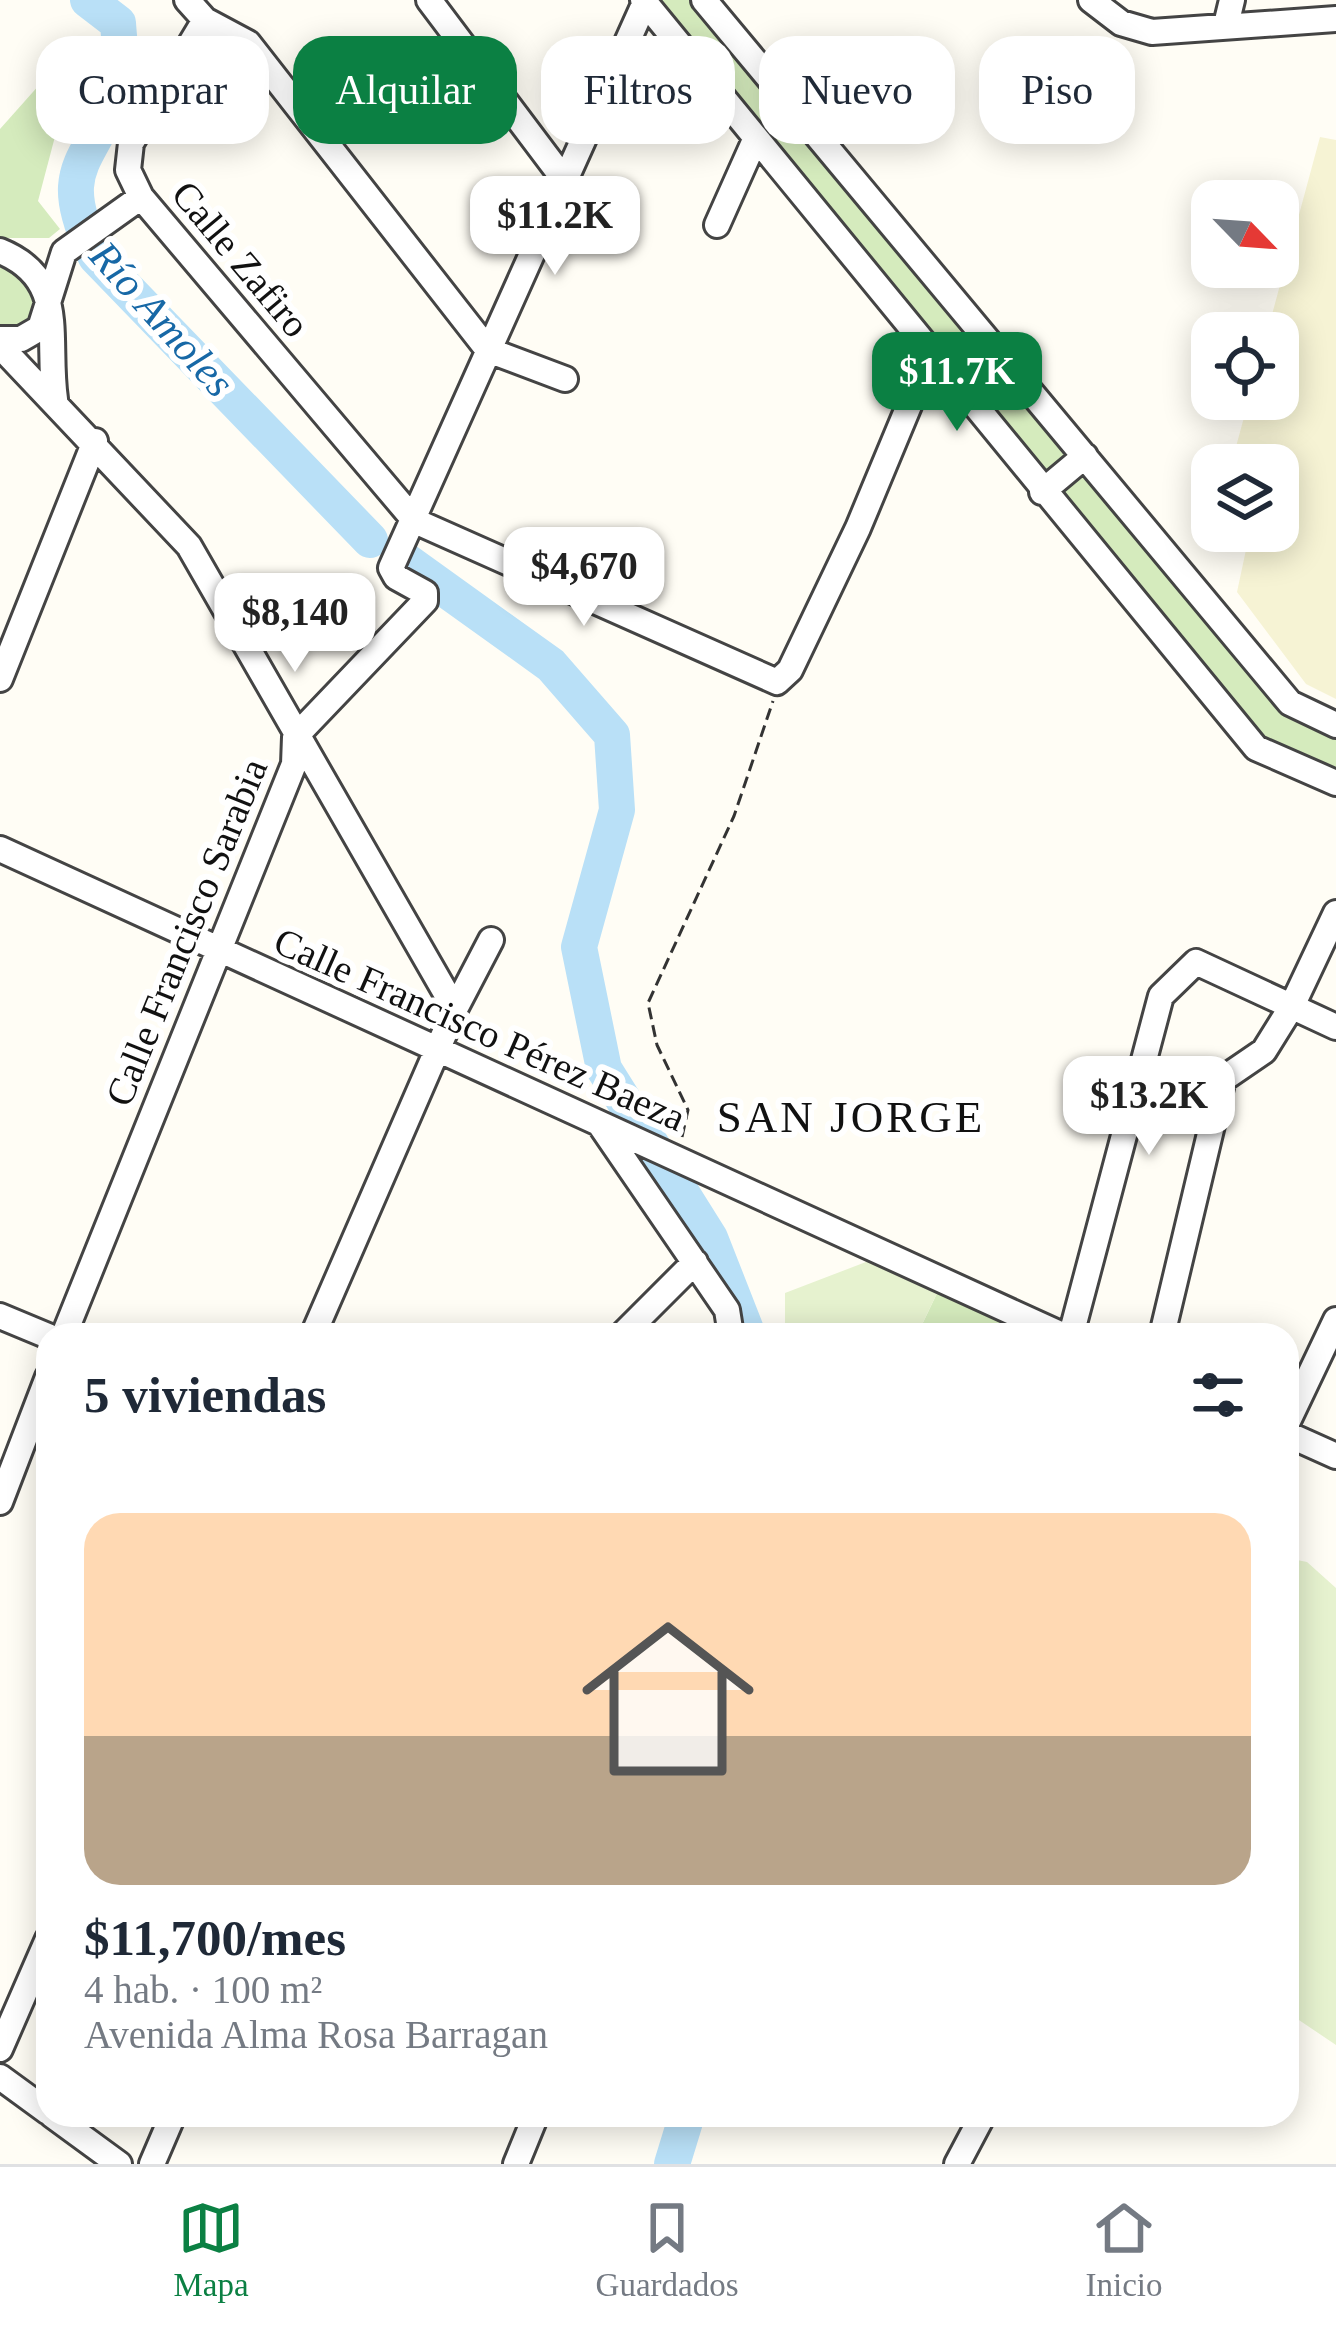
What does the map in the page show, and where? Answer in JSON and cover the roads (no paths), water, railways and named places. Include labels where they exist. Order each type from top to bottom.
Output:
[{"type":"street","points":[[187,0],[205,20],[248,43],[488,350],[565,379]]},
{"type":"street","points":[[429,0],[566,182]]},
{"type":"street","points":[[704,0],[1290,704],[1336,725]]},
{"type":"street","points":[[1091,0],[1124,12],[1152,32],[1229,12],[1336,20]]},
{"type":"street","points":[[946,372],[918,384],[859,528],[790,670],[777,682],[413,525],[645,1],[1256,748],[1336,783]]},
{"type":"street","name":"Calle Zafiro","points":[[205,20],[131,143],[128,170],[141,197],[413,525]]},
{"type":"street","points":[[717,225],[755,140]]},
{"type":"street","points":[[7,257],[69,248],[141,197]]},
{"type":"street","points":[[69,248],[50,304],[33,334],[0,343],[189,545],[455,1009]]},
{"type":"street","points":[[7,257],[44,284],[50,304],[55,399]]},
{"type":"street","points":[[0,679],[95,441]]},
{"type":"street","points":[[1042,492],[1085,456]]},
{"type":"street","name":"Calle Francisco Sarabia","points":[[69,1323],[295,764],[295,737],[425,601],[425,593],[396,578],[391,568],[413,525]]},
{"type":"street","name":"Calle Francisco Pérez Baeza","points":[[0,849],[1040,1323]]},
{"type":"street","points":[[1165,1323],[1223,1079],[1264,1051],[1292,1006],[1336,913]]},
{"type":"street","points":[[318,1323],[436,1051],[491,940]]},
{"type":"street","points":[[1069,1323],[1162,996],[1196,962],[1336,1027]]},
{"type":"street","points":[[602,1125],[727,1310],[729,1323]]},
{"type":"street","points":[[634,1323],[695,1262]]},
{"type":"street","points":[[0,1316],[36,1331]]},
{"type":"street","points":[[1299,1399],[1336,1321]]},
{"type":"street","points":[[0,1502],[36,1409]]},
{"type":"street","points":[[1299,1439],[1336,1456]]},
{"type":"street","points":[[0,2049],[36,1966]]},
{"type":"street","points":[[0,2077],[36,2104]]},
{"type":"street","points":[[68,2127],[118,2164]]},
{"type":"street","points":[[152,2164],[168,2127]]},
{"type":"street","points":[[516,2164],[531,2127]]},
{"type":"street","points":[[957,2164],[977,2127]]},
{"type":"waterway","name":"Río Amoles","points":[[88,0],[118,23],[121,60],[119,81],[77,181],[83,226],[96,257],[370,540]]},
{"type":"waterway","points":[[406,561],[551,665],[612,735],[617,810],[579,947],[604,1069],[710,1238],[743,1323]]},
{"type":"waterway","points":[[672,2164],[683,2127]]},
{"type":"district","name":"SAN JORGE","points":[[851,1117]]}]
